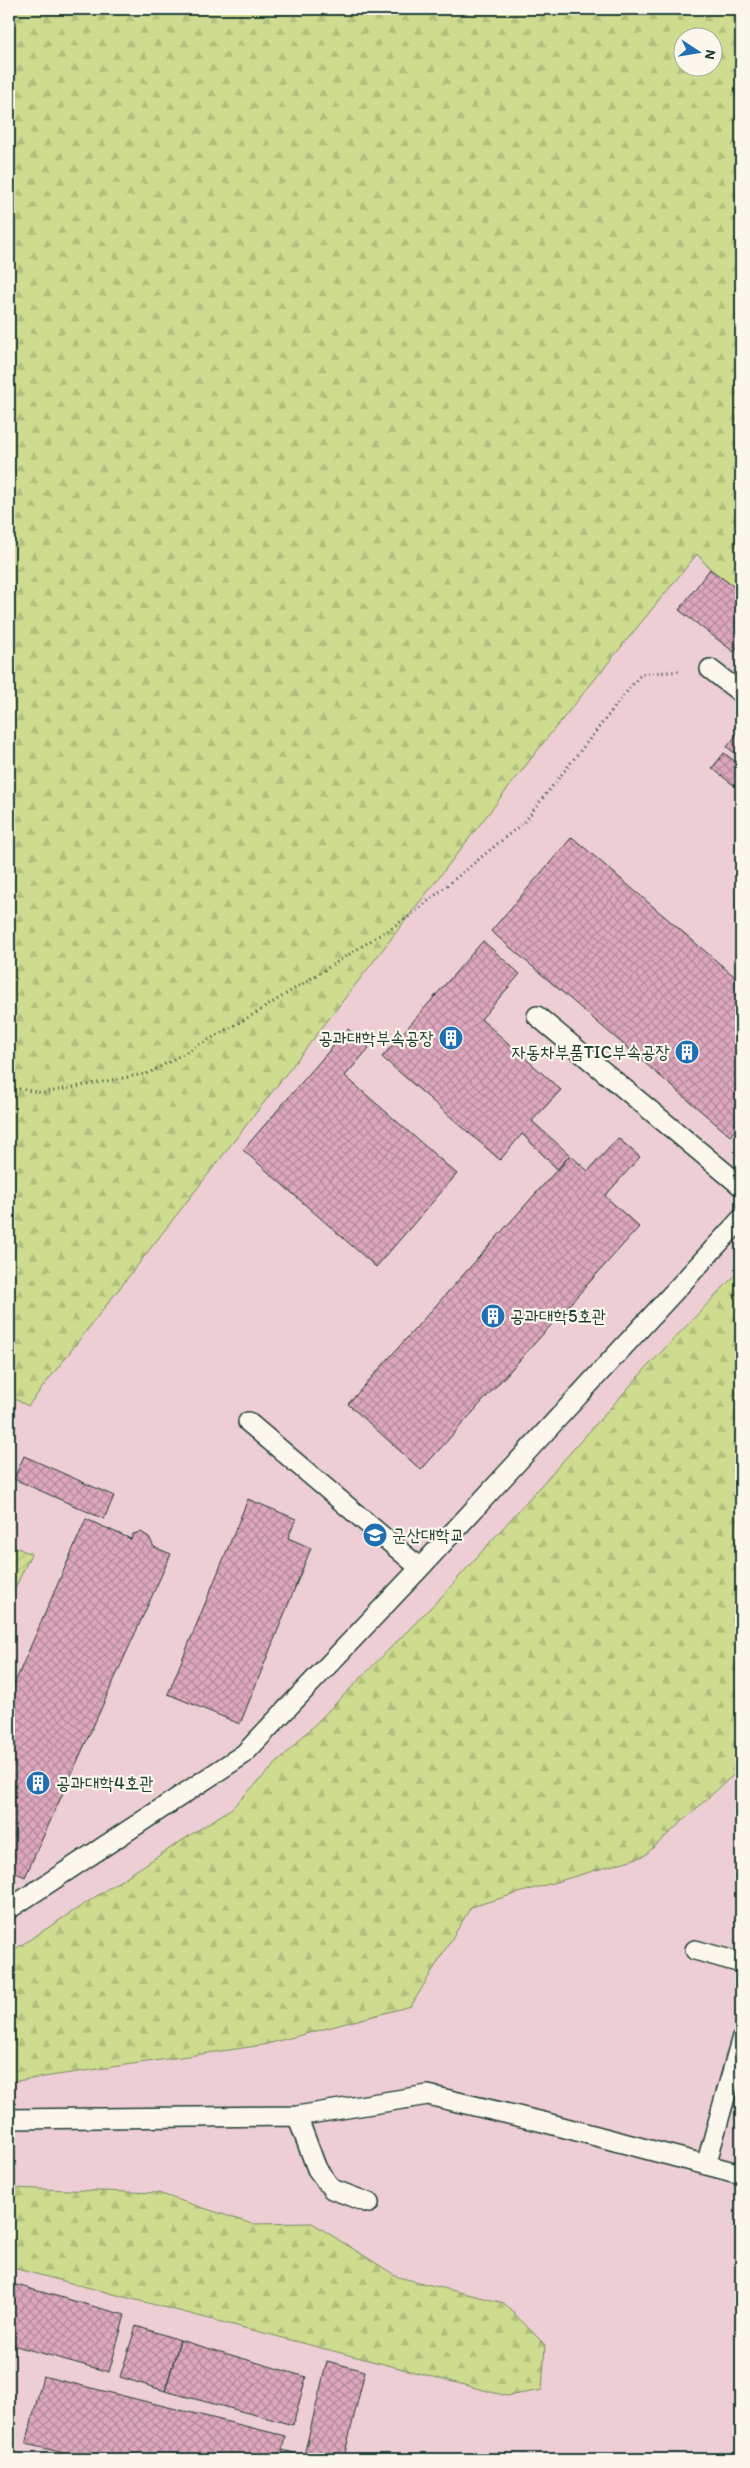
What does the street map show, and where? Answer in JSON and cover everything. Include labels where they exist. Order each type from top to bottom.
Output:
[{"type":"lane","points":[[710,669],[741,693]]},
{"type":"lane","points":[[537,1016],[741,1186]]},
{"type":"lane","points":[[9,1909],[244,1754],[420,1568],[741,1220]]},
{"type":"lane","points":[[248,1422],[420,1568]]},
{"type":"lane","points":[[695,1950],[741,1964]]},
{"type":"lane","points":[[706,2165],[741,2040]]},
{"type":"lane","points":[[9,2119],[297,2116],[428,2095],[543,2122],[741,2174]]},
{"type":"lane","points":[[297,2116],[317,2169],[332,2189],[369,2202]]},
{"type":"path","points":[[9,1087],[43,1093],[149,1073],[256,1013],[410,916],[524,822],[641,674],[710,669]]},
{"type":"shaded area","name":"군산대학교","points":[[741,418],[741,2459],[9,2459],[9,611]]},
{"type":"green space","points":[[9,9],[741,9],[741,604],[697,554],[551,733],[28,1406],[9,1396]]},
{"type":"green space","points":[[741,1269],[741,1768],[644,1856],[471,1907],[411,2006],[263,2045],[9,2082],[9,1953],[232,1808],[442,1596],[647,1367]]},
{"type":"green space","points":[[9,1544],[31,1554],[9,1601]]},
{"type":"green space","points":[[9,2188],[158,2193],[252,2224],[312,2223],[398,2277],[504,2303],[545,2345],[542,2390],[507,2396],[9,2267]]},
{"type":"building","points":[[710,569],[741,592],[741,642],[734,652],[679,610]]},
{"type":"building","points":[[741,729],[741,758],[727,747]]},
{"type":"building","points":[[724,753],[741,766],[741,791],[712,768]]},
{"type":"building","name":"자동차부품TIC부속공장","points":[[572,837],[741,982],[741,1123],[730,1136],[491,931]]},
{"type":"building","name":"공과대학부속공장","points":[[483,941],[520,974],[481,1019],[561,1090],[532,1121],[570,1155],[558,1170],[522,1134],[500,1160],[382,1057]]},
{"type":"building","points":[[741,948],[741,958],[736,954]]},
{"type":"building","points":[[348,1029],[369,1048],[345,1076],[457,1174],[376,1267],[243,1150]]},
{"type":"building","name":"공과대학5호관","points":[[618,1138],[640,1157],[605,1196],[639,1227],[421,1470],[348,1404],[570,1155],[588,1171]]},
{"type":"building","points":[[24,1456],[114,1496],[104,1519],[14,1479]]},
{"type":"building","points":[[248,1499],[296,1519],[288,1538],[311,1548],[240,1724],[168,1694]]},
{"type":"building","name":"공과대학4호관","points":[[86,1519],[131,1539],[133,1534],[141,1532],[149,1537],[154,1547],[171,1554],[25,1877],[9,1870],[9,1696]]},
{"type":"building","points":[[9,2283],[125,2315],[109,2372],[9,2344]]},
{"type":"building","points":[[136,2326],[180,2340],[165,2391],[120,2377]]},
{"type":"building","points":[[180,2340],[306,2377],[293,2425],[165,2391]]},
{"type":"building","points":[[327,2361],[365,2371],[344,2457],[351,2459],[89,2459],[26,2444],[43,2376],[285,2436],[282,2450],[304,2455]]},
{"type":"place","name":"공과대학부속공장","points":[[451,1038]]},
{"type":"place","name":"자동차부품TIC부속공장","points":[[687,1052]]},
{"type":"place","name":"공과대학5호관","points":[[493,1316]]},
{"type":"place","name":"군산대학교","points":[[375,1535]]},
{"type":"place","name":"공과대학4호관","points":[[38,1783]]}]
